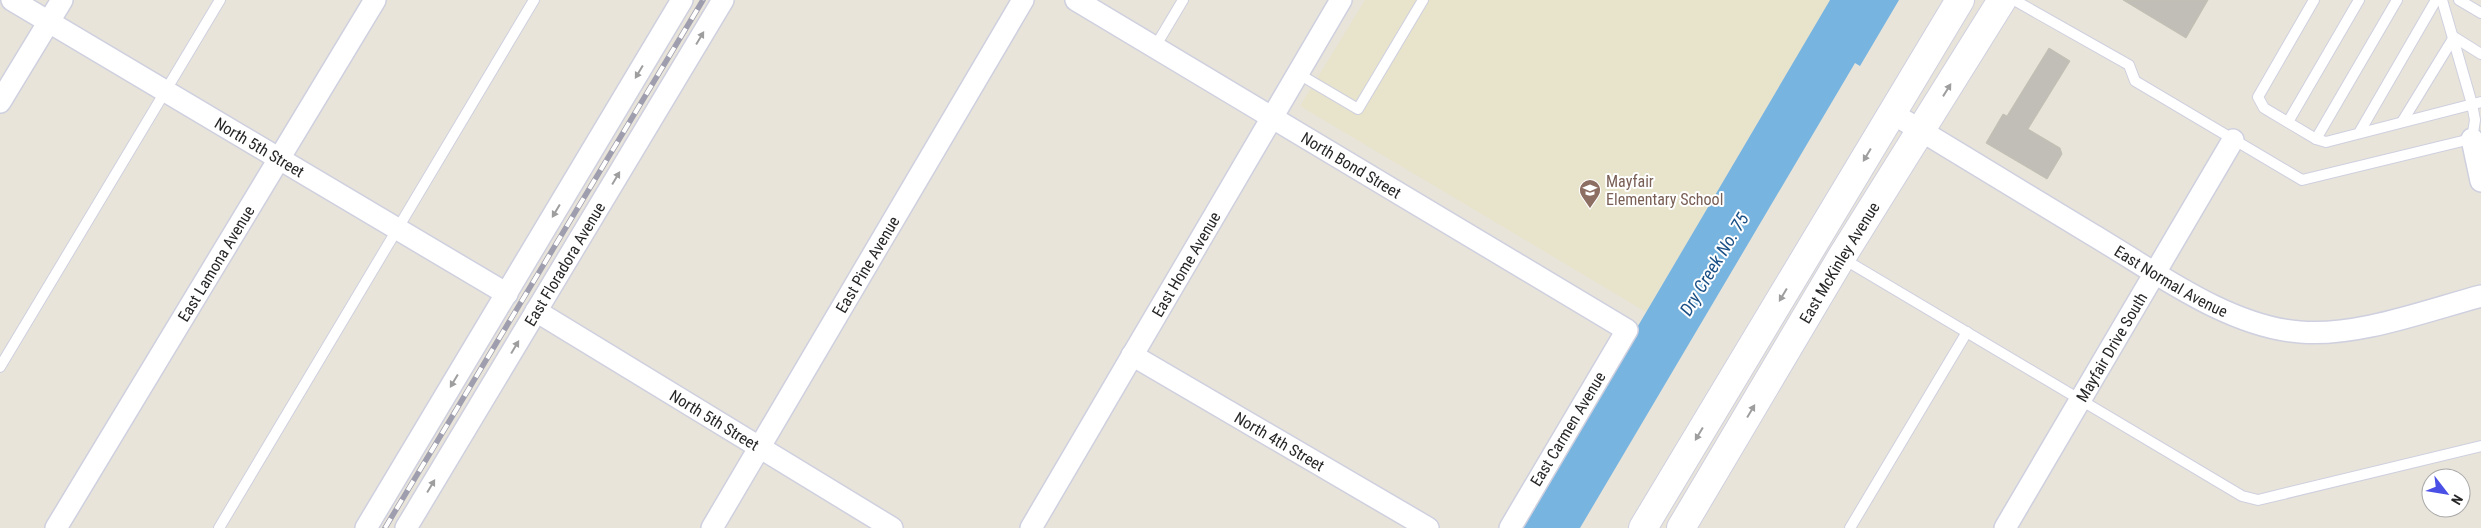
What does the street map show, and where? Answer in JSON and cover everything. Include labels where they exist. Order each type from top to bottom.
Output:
[{"type":"main road","name":"East McKinley Avenue","points":[[1643,528],[1960,0]]},
{"type":"main road","name":"East McKinley Avenue","points":[[1681,528],[1841,258],[2002,0]]},
{"type":"street","name":"North 5th Street","points":[[12,0],[507,294]]},
{"type":"street","points":[[0,102],[62,0]]},
{"type":"street","name":"East Lamona Avenue","points":[[56,528],[375,0]]},
{"type":"street","name":"East Floradora Avenue","points":[[366,528],[682,0]]},
{"type":"street","name":"East Floradora Avenue","points":[[406,528],[723,0]]},
{"type":"street","name":"East Pine Avenue","points":[[712,528],[1023,0]]},
{"type":"street","name":"North Bond Street","points":[[1076,0],[1627,330]]},
{"type":"street","name":"East Home Avenue","points":[[1031,528],[1341,0]]},
{"type":"street","name":"East Normal Avenue","points":[[1892,114],[2155,272],[2231,315],[2262,327],[2300,332],[2337,332],[2481,296]]},
{"type":"street","points":[[2476,138],[2481,181]]},
{"type":"street","name":"Mayfair Drive South","points":[[2005,528],[2233,140]]},
{"type":"street","name":"North 5th Street","points":[[536,311],[892,528]]},
{"type":"street","name":"East Carmen Avenue","points":[[1510,528],[1627,330]]},
{"type":"street","name":"North 4th Street","points":[[1132,355],[1428,528]]},
{"type":"lane","points":[[0,367],[220,0]]},
{"type":"lane","points":[[219,528],[534,0]]},
{"type":"lane","points":[[1155,47],[1183,0]]},
{"type":"lane","points":[[1297,73],[1358,109],[1423,0]]},
{"type":"lane","points":[[2014,0],[2128,65],[2135,81],[2302,180],[2476,138],[2476,103],[2442,0]]},
{"type":"lane","points":[[2314,0],[2258,97],[2264,108],[2316,139],[2326,142],[2476,103]]},
{"type":"lane","points":[[2288,122],[2359,0]]},
{"type":"lane","points":[[2316,139],[2397,0]]},
{"type":"lane","points":[[2359,133],[2436,0]]},
{"type":"lane","points":[[2459,0],[2481,13]]},
{"type":"lane","points":[[2402,122],[2454,37]]},
{"type":"lane","points":[[2454,37],[2481,54]]},
{"type":"lane","points":[[1841,258],[2242,496],[2258,500],[2481,446]]},
{"type":"lane","points":[[1850,528],[1967,332]]},
{"type":"shaded area","name":"Mayfair Elementary School","points":[[1365,0],[1830,0],[1646,312],[1300,106]]},
{"type":"water","name":"Dry Creek No. 75","points":[[1830,0],[1899,0],[1860,66],[1855,63],[1580,528],[1519,528]]},
{"type":"building","points":[[2123,0],[2208,0],[2186,38]]},
{"type":"building","points":[[2049,48],[2070,61],[2028,129],[2060,148],[2062,154],[2047,179],[1986,143],[2003,114],[2007,116]]},
{"type":"railway","points":[[385,528],[703,0]]},
{"type":"place","name":"Mayfair Elementary School","points":[[1590,209]]}]
